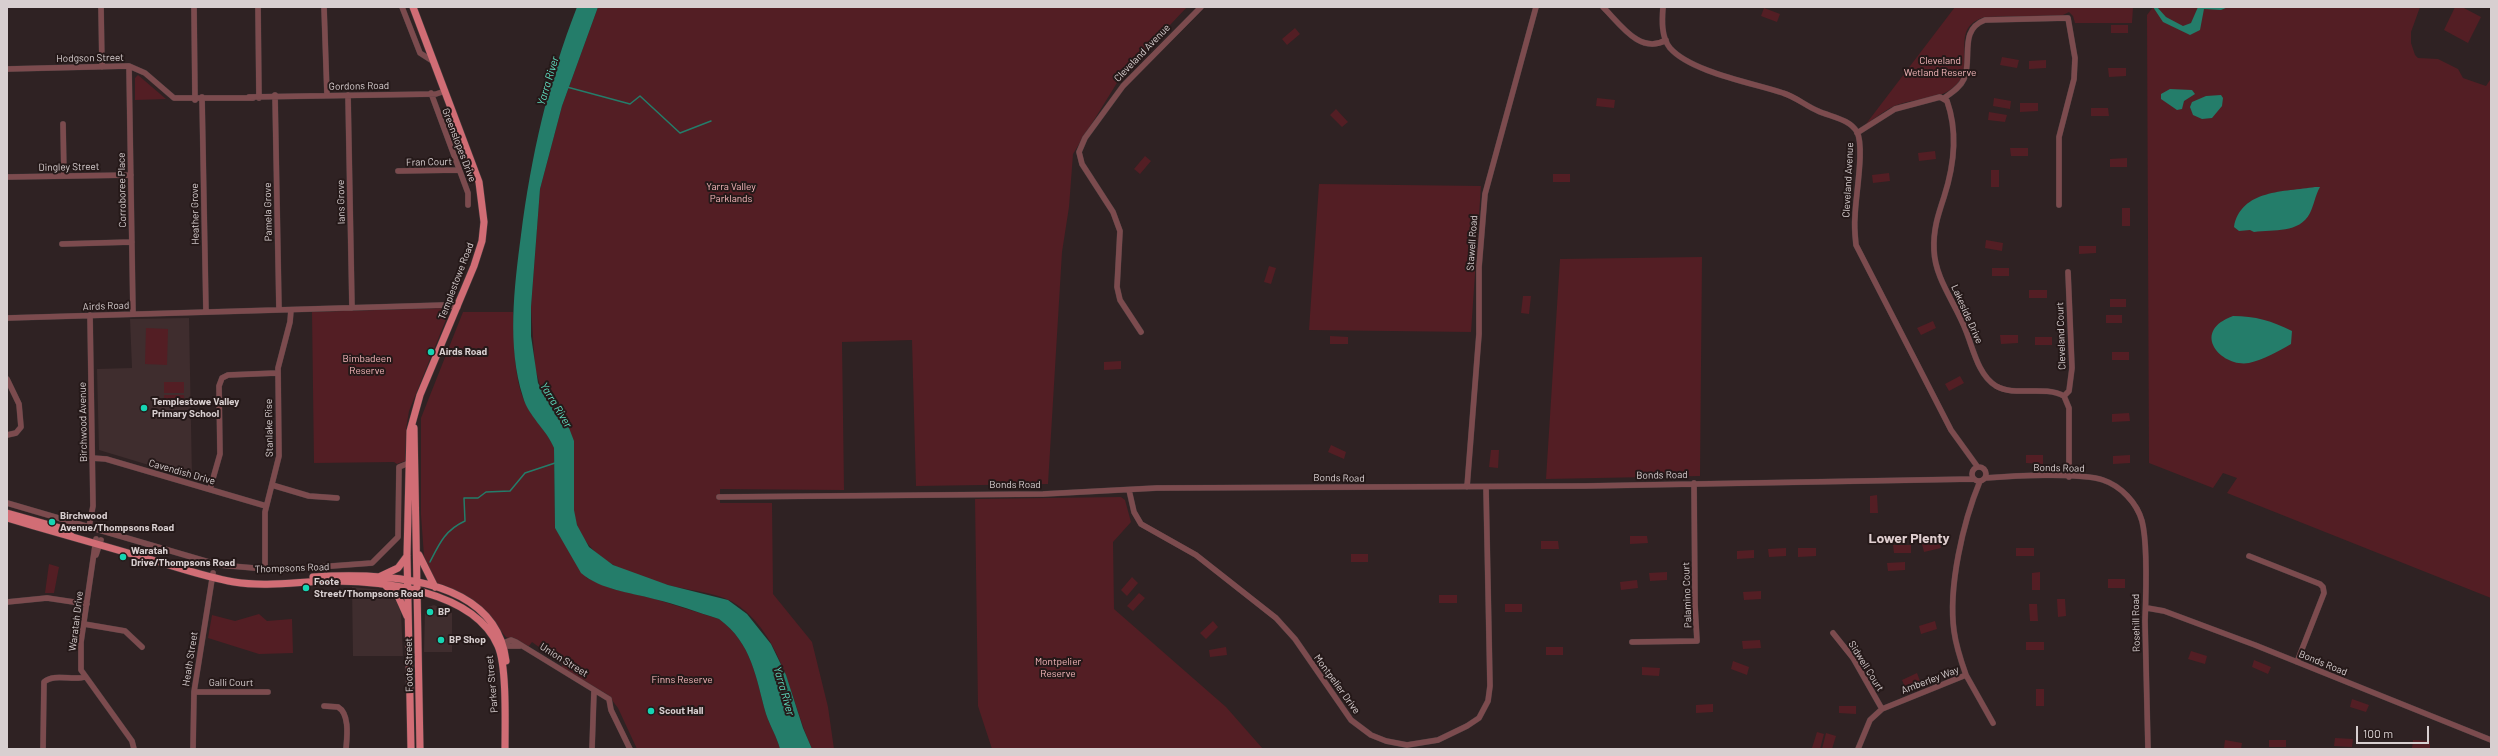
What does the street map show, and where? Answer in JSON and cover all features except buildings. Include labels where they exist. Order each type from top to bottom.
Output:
[{"type":"main road","name":"Templestowe Road","points":[[408,589],[410,431],[414,414],[456,310],[482,240],[483,202],[479,182],[413,7]]},
{"type":"main road","name":"Templestowe Road","points":[[414,414],[418,582]]},
{"type":"main road","name":"Thompsons Road","points":[[7,512],[98,542]]},
{"type":"main road","name":"Thompsons Road","points":[[7,518],[98,542],[212,575],[264,585],[334,581],[380,584],[408,589]]},
{"type":"main road","points":[[417,549],[435,587]]},
{"type":"main road","points":[[380,576],[398,568],[408,555]]},
{"type":"main road","name":"Thompsons Road","points":[[212,575],[260,580],[353,575],[408,579],[418,582]]},
{"type":"main road","points":[[418,582],[435,587],[467,601],[481,611],[493,623],[502,645]]},
{"type":"main road","name":"Foote Street","points":[[418,582],[420,749]]},
{"type":"main road","points":[[380,584],[392,589],[398,596],[409,622]]},
{"type":"main road","points":[[408,589],[419,591],[462,608],[486,628],[502,645]]},
{"type":"main road","name":"Foote Street","points":[[408,589],[411,749]]},
{"type":"main road","name":"Parker Street","points":[[502,645],[505,749]]},
{"type":"street","points":[[101,7],[101,67]]},
{"type":"street","name":"Heather Grove","points":[[194,7],[194,81],[202,115],[206,312]]},
{"type":"street","points":[[258,7],[259,97]]},
{"type":"street","points":[[324,7],[325,95]]},
{"type":"street","name":"Templestowe Road","points":[[402,7],[420,53],[434,62]]},
{"type":"street","name":"Cleveland Avenue","points":[[1141,332],[1120,300],[1117,287],[1120,231],[1113,212],[1082,164],[1079,152],[1085,138],[1122,86],[1201,7]]},
{"type":"street","name":"Stawell Road","points":[[1467,487],[1479,334],[1479,267],[1485,194],[1536,7]]},
{"type":"street","points":[[1603,7],[1633,37],[1643,44],[1651,46],[1666,40],[1662,26],[1663,7]]},
{"type":"street","points":[[1858,133],[1880,117],[1903,105],[1944,98],[1964,80],[1967,69],[1967,42],[1972,30],[1978,22],[1985,20],[2068,18],[2075,58],[2074,79],[2059,137],[2059,205]]},
{"type":"street","name":"Cleveland Avenue","points":[[1666,40],[1671,48],[1682,58],[1728,78],[1783,93],[1817,111],[1847,122],[1858,133],[1860,146],[1855,218],[1856,244],[1951,430],[1980,478]]},
{"type":"street","name":"Hodgson Street","points":[[7,69],[129,66],[145,73],[172,98],[199,99]]},
{"type":"street","name":"Corroboree Place","points":[[129,66],[133,314]]},
{"type":"street","name":"Gordons Road","points":[[199,99],[431,93],[444,89]]},
{"type":"street","name":"Greenslopes Drive","points":[[431,93],[468,193],[468,204]]},
{"type":"street","name":"Ians Grove","points":[[348,95],[352,308]]},
{"type":"street","name":"Pamela Grove","points":[[275,97],[279,310]]},
{"type":"street","name":"Lakeside Drive","points":[[1944,98],[1947,101],[1951,119],[1953,146],[1951,171],[1934,231],[1937,271],[1963,322],[1981,369],[1988,380],[2002,389],[2046,391],[2064,396]]},
{"type":"street","points":[[63,124],[64,176]]},
{"type":"street","name":"Fran Court","points":[[398,171],[459,170]]},
{"type":"street","name":"Dingley Street","points":[[7,178],[131,175]]},
{"type":"street","points":[[62,244],[132,242]]},
{"type":"street","name":"Cleveland Court","points":[[2064,396],[2070,391],[2072,368],[2068,272]]},
{"type":"street","name":"Airds Road","points":[[9,317],[440,306],[456,310]]},
{"type":"street","name":"Stanlake Rise","points":[[265,569],[266,506],[279,456],[278,362],[290,322],[291,310]]},
{"type":"street","name":"Birchwood Avenue","points":[[89,527],[93,512],[90,315]]},
{"type":"street","points":[[210,489],[220,454],[219,386],[221,380],[228,374],[277,373]]},
{"type":"street","points":[[7,379],[20,404],[21,427],[16,433],[7,434]]},
{"type":"street","points":[[2064,396],[2069,408],[2069,477]]},
{"type":"street","name":"Cavendish Drive","points":[[92,458],[106,459],[266,506]]},
{"type":"street","name":"Thompsons Road","points":[[7,503],[213,564],[265,569],[372,563],[384,552],[399,534],[399,467],[409,464]]},
{"type":"street","points":[[1974,469],[1982,467],[1980,478]]},
{"type":"street","name":"Bonds Road","points":[[1958,478],[1974,469]]},
{"type":"street","name":"Bonds Road","points":[[719,497],[1043,494],[1129,490],[1312,486],[1486,487],[2069,477],[2104,480],[2119,488],[2131,500]]},
{"type":"street","name":"Amberley Way","points":[[1858,749],[1870,720],[1882,709],[1966,675],[1954,631],[1953,599],[1962,544],[1980,478]]},
{"type":"street","name":"Palamino Court","points":[[1632,642],[1698,640],[1695,605],[1694,483]]},
{"type":"street","points":[[272,485],[309,496],[337,498]]},
{"type":"street","name":"Montpelier Drive","points":[[1129,490],[1134,512],[1140,524],[1196,555],[1285,626],[1351,720],[1378,738],[1407,745],[1428,743],[1467,726],[1482,714],[1488,701],[1490,686],[1486,487]]},
{"type":"street","name":"Rosehill Road","points":[[2131,500],[2139,514],[2143,528],[2147,608],[2145,621],[2148,749]]},
{"type":"street","name":"Waratah Drive","points":[[84,675],[81,648],[98,542]]},
{"type":"street","points":[[2249,556],[2320,584],[2323,587],[2324,593],[2297,662]]},
{"type":"street","name":"Heath Street","points":[[193,749],[194,692],[212,575]]},
{"type":"street","points":[[7,602],[49,598],[87,604]]},
{"type":"street","name":"Bonds Road","points":[[2147,608],[2164,611],[2297,662],[2491,740]]},
{"type":"street","points":[[84,624],[125,631],[142,647]]},
{"type":"street","name":"Sidwell Court","points":[[1833,633],[1853,658],[1882,709]]},
{"type":"street","name":"Union Street","points":[[502,645],[523,647],[609,699],[611,710],[630,749]]},
{"type":"street","points":[[43,749],[43,684],[50,679],[70,678],[84,675],[130,738],[133,749]]},
{"type":"street","points":[[1966,675],[1993,723]]},
{"type":"street","points":[[592,749],[594,691]]},
{"type":"street","name":"Galli Court","points":[[194,692],[268,692]]},
{"type":"street","points":[[324,706],[338,707],[344,712],[347,730],[346,749]]},
{"type":"shaded area","name":"Templestowe Valley Primary School","points":[[189,318],[192,478],[99,450],[97,369],[132,368],[130,319]]},
{"type":"shaded area","points":[[352,587],[382,590],[396,601],[401,613],[403,656],[353,656]]},
{"type":"shaded area","points":[[434,605],[452,613],[452,652],[424,652],[425,611],[428,607]]},
{"type":"green space","name":"Yarra Valley Parklands","points":[[598,7],[1187,7],[1120,78],[1073,154],[1069,207],[1062,252],[1048,484],[916,486],[912,340],[842,342],[844,490],[720,489],[720,503],[772,503],[773,594],[812,642],[828,707],[834,749],[812,749],[776,653],[754,620],[739,606],[716,595],[672,586],[644,578],[616,566],[604,559],[593,549],[584,538],[575,520],[573,483],[566,420],[543,395],[535,368],[531,307],[540,189],[562,106]]},
{"type":"green space","name":"Cleveland Wetland Reserve","points":[[1955,7],[2133,7],[2132,23],[2075,23],[2073,16],[2069,12],[2061,16],[1985,17],[1974,22],[1968,29],[1964,46],[1965,65],[1963,74],[1959,82],[1953,88],[1938,96],[1905,102],[1897,105],[1866,124]]},
{"type":"green space","points":[[2153,7],[2420,7],[2411,32],[2411,43],[2415,55],[2418,58],[2438,59],[2458,69],[2463,78],[2486,86],[2490,80],[2491,68],[2491,598],[2227,493],[2237,478],[2223,473],[2213,488],[2149,463],[2147,15]]},
{"type":"green space","points":[[2455,7],[2462,7],[2481,17],[2468,43],[2444,30]]},
{"type":"green space","points":[[1764,8],[1780,14],[1777,22],[1761,16]]},
{"type":"green space","points":[[2111,25],[2128,25],[2128,33],[2111,33]]},
{"type":"green space","points":[[1295,28],[1300,34],[1287,45],[1282,39]]},
{"type":"green space","points":[[2002,57],[2019,60],[2017,68],[2000,65]]},
{"type":"green space","points":[[2046,60],[2046,68],[2029,69],[2029,61]]},
{"type":"green space","points":[[2108,68],[2126,68],[2126,76],[2109,77]]},
{"type":"green space","points":[[138,75],[166,99],[135,100],[135,78]]},
{"type":"green space","points":[[1597,98],[1615,100],[1614,108],[1596,106]]},
{"type":"green space","points":[[1994,98],[2011,101],[2010,109],[1993,106]]},
{"type":"green space","points":[[2020,103],[2038,103],[2038,111],[2020,112]]},
{"type":"green space","points":[[2091,108],[2108,108],[2109,116],[2091,116]]},
{"type":"green space","points":[[1336,109],[1348,122],[1342,127],[1330,115]]},
{"type":"green space","points":[[1989,112],[2007,115],[2005,122],[1988,120]]},
{"type":"green space","points":[[2010,148],[2028,148],[2028,156],[2011,156]]},
{"type":"green space","points":[[1935,151],[1936,159],[1919,161],[1918,153]]},
{"type":"green space","points":[[1145,156],[1151,161],[1140,174],[1134,169]]},
{"type":"green space","points":[[2127,158],[2127,167],[2110,167],[2110,159]]},
{"type":"green space","points":[[1991,170],[1999,170],[1999,187],[1991,187]]},
{"type":"green space","points":[[1889,173],[1890,181],[1873,183],[1872,175]]},
{"type":"green space","points":[[1553,174],[1570,174],[1570,182],[1553,182]]},
{"type":"green space","points":[[1319,184],[1481,186],[1471,332],[1309,330]]},
{"type":"green space","points":[[2122,208],[2130,208],[2130,226],[2122,226]]},
{"type":"green space","points":[[1986,240],[2003,243],[2002,251],[1985,248]]},
{"type":"green space","points":[[2079,246],[2096,246],[2096,253],[2079,254]]},
{"type":"green space","points":[[1702,257],[1700,476],[1546,479],[1560,259]]},
{"type":"green space","points":[[1269,266],[1276,268],[1271,284],[1264,282]]},
{"type":"green space","points":[[1992,268],[2009,268],[2009,276],[1992,276]]},
{"type":"green space","points":[[2029,290],[2047,290],[2047,298],[2029,298]]},
{"type":"green space","points":[[1523,296],[1531,296],[1529,314],[1521,313]]},
{"type":"green space","points":[[2110,299],[2126,299],[2126,307],[2110,307]]},
{"type":"green space","name":"Bimbadeen Reserve","points":[[439,308],[446,310],[447,317],[409,411],[406,429],[405,461],[397,464],[394,462],[314,463],[312,312]]},
{"type":"green space","name":"Finns Reserve","points":[[463,312],[513,312],[516,366],[523,398],[554,448],[555,528],[587,578],[613,589],[655,599],[719,619],[730,628],[746,650],[751,662],[766,714],[780,749],[637,749],[618,708],[608,695],[562,668],[562,664],[532,642],[529,646],[506,637],[486,613],[437,585],[424,556],[421,515],[421,418]]},
{"type":"green space","points":[[2106,315],[2122,315],[2122,323],[2106,323]]},
{"type":"green space","points":[[1933,321],[1936,328],[1921,335],[1917,328]]},
{"type":"green space","points":[[146,328],[168,329],[167,365],[145,364]]},
{"type":"green space","points":[[2000,335],[2018,335],[2018,343],[2001,344]]},
{"type":"green space","points":[[1330,336],[1348,337],[1348,344],[1330,344]]},
{"type":"green space","points":[[2035,337],[2052,337],[2052,345],[2035,345]]},
{"type":"green space","points":[[2112,352],[2129,352],[2129,360],[2112,360]]},
{"type":"green space","points":[[1121,361],[1121,369],[1104,370],[1104,362]]},
{"type":"green space","points":[[1960,376],[1964,383],[1949,391],[1945,384]]},
{"type":"green space","points":[[164,382],[184,382],[184,393],[164,393]]},
{"type":"green space","points":[[164,395],[184,395],[185,406],[164,406]]},
{"type":"green space","points":[[2129,413],[2130,421],[2112,422],[2112,414]]},
{"type":"green space","points":[[1331,445],[1346,452],[1344,459],[1328,452]]},
{"type":"green space","points":[[1491,450],[1499,450],[1498,468],[1489,467]]},
{"type":"green space","points":[[2026,455],[2043,455],[2043,464],[2026,463]]},
{"type":"green space","points":[[2130,455],[2130,463],[2113,464],[2113,456]]},
{"type":"green space","points":[[1877,495],[1878,513],[1870,513],[1870,496]]},
{"type":"green space","name":"Montpelier Reserve","points":[[1121,497],[1125,500],[1131,522],[1113,542],[1114,609],[1226,707],[1263,749],[992,749],[978,706],[975,499]]},
{"type":"green space","points":[[1630,536],[1647,536],[1648,543],[1630,544]]},
{"type":"green space","points":[[1939,540],[1941,548],[1924,552],[1922,544]]},
{"type":"green space","points":[[1541,541],[1558,541],[1559,549],[1541,549]]},
{"type":"green space","points":[[1893,545],[1911,545],[1911,553],[1894,553]]},
{"type":"green space","points":[[1786,548],[1786,556],[1769,557],[1768,549]]},
{"type":"green space","points":[[1798,548],[1816,548],[1816,556],[1798,557]]},
{"type":"green space","points":[[2016,548],[2034,548],[2034,556],[2016,556]]},
{"type":"green space","points":[[1754,550],[1754,558],[1737,559],[1737,551]]},
{"type":"green space","points":[[1351,554],[1368,554],[1368,562],[1351,562]]},
{"type":"green space","points":[[1905,562],[1905,570],[1888,571],[1887,563]]},
{"type":"green space","points":[[49,564],[59,567],[54,593],[45,593]]},
{"type":"green space","points":[[1667,572],[1667,580],[1650,581],[1649,573]]},
{"type":"green space","points":[[2040,572],[2040,590],[2032,590],[2032,573]]},
{"type":"green space","points":[[1132,577],[1138,583],[1127,596],[1121,590]]},
{"type":"green space","points":[[2108,579],[2125,579],[2125,588],[2108,588]]},
{"type":"green space","points":[[1637,580],[1638,588],[1621,590],[1620,582]]},
{"type":"green space","points":[[1761,591],[1761,599],[1744,600],[1743,592]]},
{"type":"green space","points":[[1139,593],[1145,598],[1133,611],[1127,606]]},
{"type":"green space","points":[[1439,595],[1457,595],[1457,603],[1439,603]]},
{"type":"green space","points":[[2057,599],[2065,599],[2066,616],[2058,617]]},
{"type":"green space","points":[[1505,604],[1522,604],[1522,612],[1505,612]]},
{"type":"green space","points":[[2029,604],[2037,604],[2038,621],[2030,621]]},
{"type":"green space","points":[[259,614],[267,621],[292,619],[293,653],[259,654],[208,638],[212,615],[235,621]]},
{"type":"green space","points":[[1213,621],[1218,627],[1206,639],[1200,633]]},
{"type":"green space","points":[[1935,621],[1937,629],[1921,634],[1919,626]]},
{"type":"green space","points":[[1760,640],[1761,648],[1743,649],[1742,641]]},
{"type":"green space","points":[[2026,642],[2044,642],[2044,650],[2026,650]]},
{"type":"green space","points":[[1226,647],[1227,655],[1210,657],[1209,650]]},
{"type":"green space","points":[[1546,647],[1563,647],[1563,655],[1546,655]]},
{"type":"green space","points":[[2191,651],[2207,656],[2205,664],[2188,659]]},
{"type":"green space","points":[[2254,660],[2271,667],[2268,674],[2252,667]]},
{"type":"green space","points":[[1733,661],[1749,667],[1747,675],[1731,669]]},
{"type":"green space","points":[[1642,667],[1660,668],[1659,676],[1642,675]]},
{"type":"green space","points":[[1917,673],[1920,681],[1905,687],[1902,680]]},
{"type":"green space","points":[[2036,689],[2044,689],[2044,706],[2036,706]]},
{"type":"green space","points":[[2352,699],[2369,705],[2366,712],[2350,707]]},
{"type":"green space","points":[[1713,704],[1713,712],[1696,713],[1696,705]]},
{"type":"green space","points":[[1839,706],[1856,706],[1856,714],[1839,713]]},
{"type":"green space","points":[[1817,732],[1824,734],[1820,749],[1812,748]]},
{"type":"green space","points":[[1826,733],[1836,736],[1832,749],[1822,749]]},
{"type":"green space","points":[[2335,738],[2353,739],[2352,747],[2334,746]]},
{"type":"green space","points":[[2225,740],[2242,743],[2241,749],[2224,748]]},
{"type":"green space","points":[[2269,740],[2286,740],[2286,747],[2269,747]]},
{"type":"green space","points":[[2413,740],[2430,741],[2430,749],[2412,748]]},
{"type":"water","name":"Yarra River","points":[[577,7],[598,7],[562,106],[540,189],[531,307],[531,336],[538,383],[551,406],[566,420],[574,441],[574,510],[577,525],[589,547],[613,565],[668,585],[728,600],[747,614],[771,644],[786,675],[803,728],[812,749],[780,749],[766,714],[751,662],[746,650],[730,628],[719,619],[670,603],[606,587],[589,579],[581,573],[555,528],[554,448],[551,441],[525,404],[518,378],[515,358],[513,317],[521,235],[535,148],[557,63]]},
{"type":"water","points":[[2153,7],[2157,7],[2166,17],[2183,26],[2191,23],[2198,7],[2228,7],[2221,10],[2204,9],[2200,30],[2190,35],[2163,22]]},
{"type":"water","points":[[2170,89],[2192,90],[2195,94],[2184,101],[2182,109],[2177,110],[2161,99],[2161,94]]},
{"type":"water","points":[[2221,95],[2223,98],[2222,106],[2212,118],[2202,119],[2193,115],[2190,107],[2192,102],[2206,96]]},
{"type":"water","points":[[2320,187],[2310,213],[2305,220],[2293,227],[2254,232],[2250,230],[2239,231],[2234,227],[2238,215],[2245,205],[2255,199],[2278,192]]},
{"type":"water","points":[[2233,316],[2263,320],[2277,324],[2292,331],[2291,344],[2265,358],[2254,362],[2239,363],[2229,360],[2220,355],[2214,347],[2212,339],[2213,331],[2220,323]]},
{"type":"waterway","points":[[567,87],[630,104],[640,96],[680,133],[711,121]]},
{"type":"waterway","points":[[430,562],[443,538],[452,529],[465,521],[464,498],[478,498],[486,492],[510,491],[525,473],[555,463]]},
{"type":"place","name":"Airds Road","points":[[431,352]]},
{"type":"place","name":"Templestowe Valley Primary School","points":[[144,408]]},
{"type":"place","name":"Birchwood Avenue/Thompsons Road","points":[[52,522]]},
{"type":"place","name":"Waratah Drive/Thompsons Road","points":[[123,557]]},
{"type":"place","name":"Foote Street/Thompsons Road","points":[[306,588]]},
{"type":"place","name":"BP","points":[[430,612]]},
{"type":"place","name":"BP Shop","points":[[441,640]]},
{"type":"place","name":"Scout Hall","points":[[651,711]]},
{"type":"district","name":"Lower Plenty","points":[[1909,538]]}]
